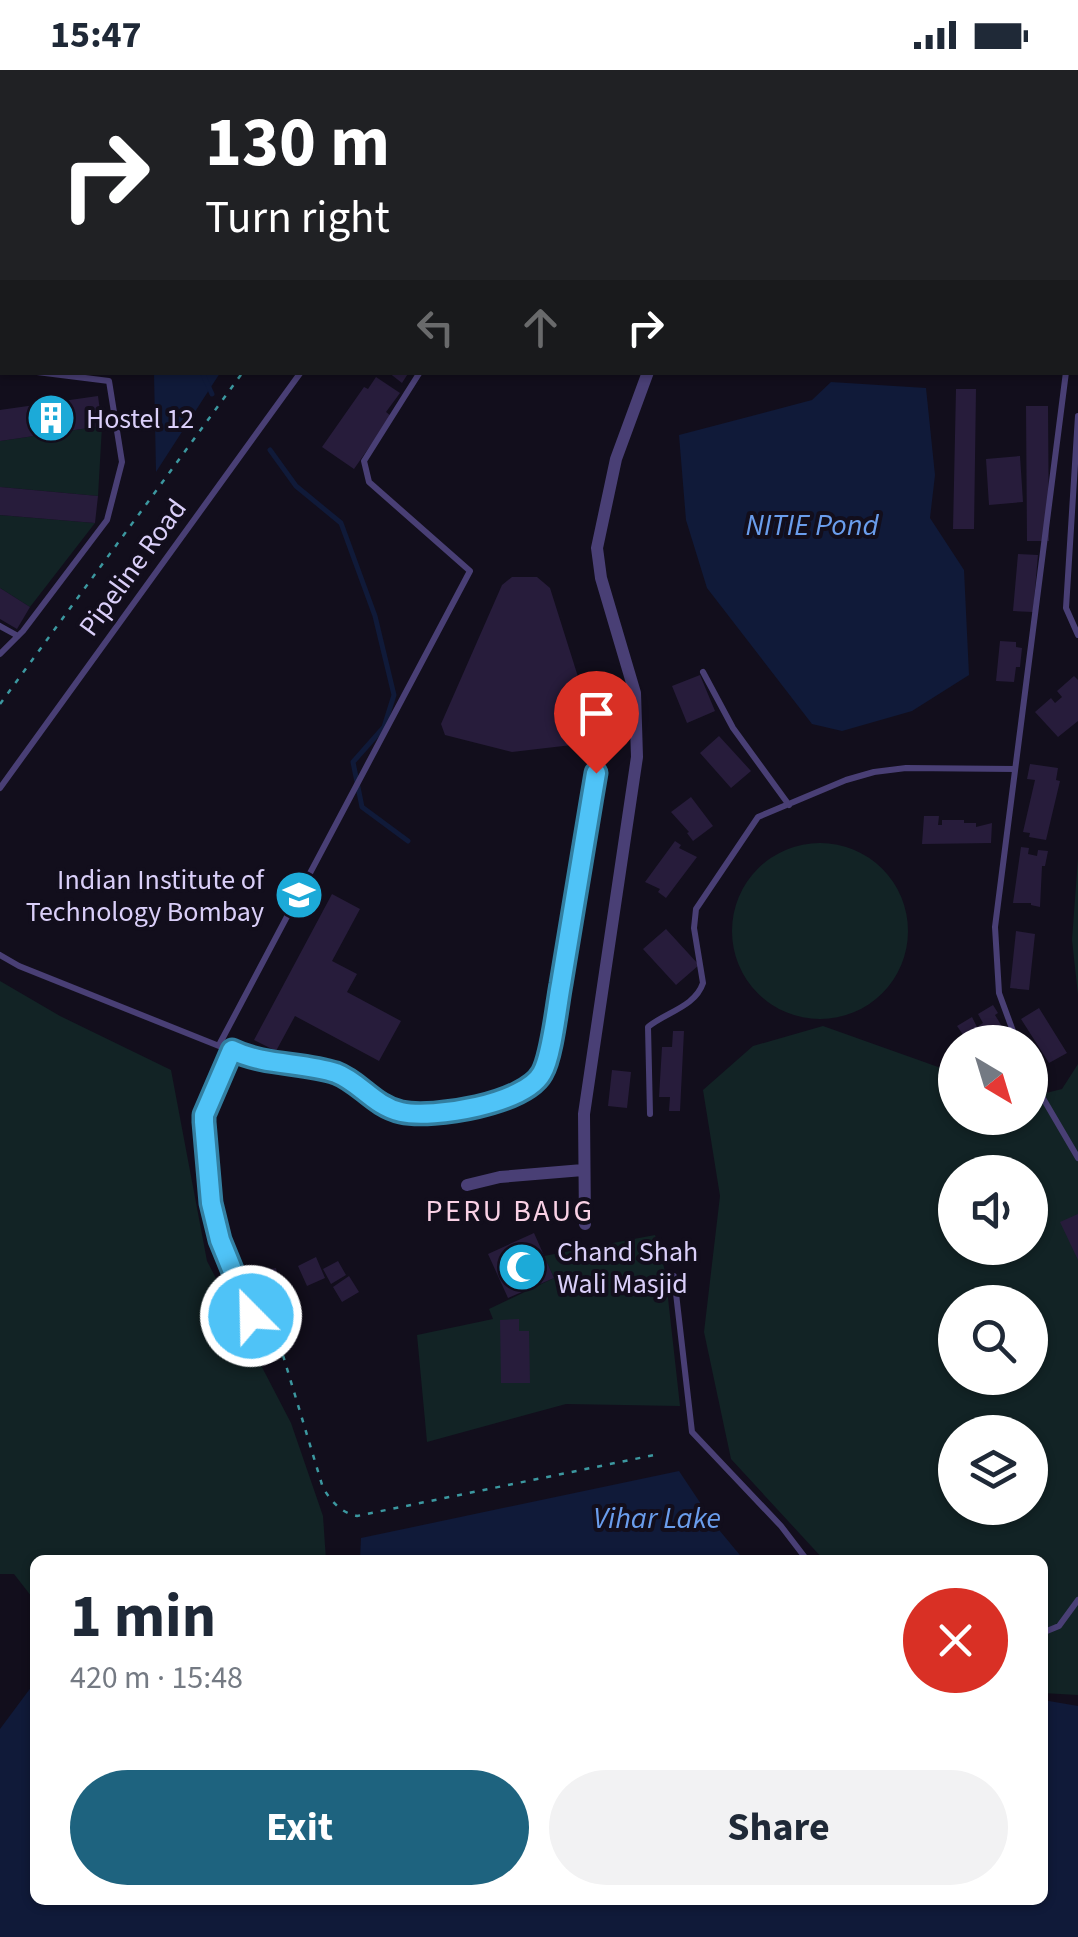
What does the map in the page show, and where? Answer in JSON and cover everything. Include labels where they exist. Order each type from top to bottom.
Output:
[{"type":"street","points":[[584,1224],[584,1114],[637,757],[635,693],[601,578],[597,548],[616,459],[647,375]]},
{"type":"street","points":[[467,1185],[500,1176],[584,1170]]},
{"type":"lane","points":[[0,654],[108,520],[122,462],[109,381],[61,375]]},
{"type":"lane","name":"Pipeline Road","points":[[0,788],[299,375]]},
{"type":"lane","points":[[219,1046],[470,571],[369,482],[365,472],[364,462],[418,375]]},
{"type":"lane","points":[[1011,1025],[999,993],[995,927],[1066,375]]},
{"type":"lane","points":[[1078,416],[1066,608],[1078,635]]},
{"type":"lane","points":[[0,626],[18,636]]},
{"type":"lane","points":[[703,672],[733,728],[788,804]]},
{"type":"lane","points":[[650,1114],[648,1027],[694,999],[703,983],[694,928],[696,909],[758,816],[874,772],[906,768],[1015,769]]},
{"type":"lane","points":[[0,955],[250,1058],[344,1077],[374,1101],[397,1111],[425,1116],[515,1097],[542,1074],[554,1026],[596,773]]},
{"type":"lane","points":[[232,1050],[204,1122],[211,1203],[220,1240],[251,1316]]},
{"type":"lane","points":[[1048,1107],[1078,1158]]},
{"type":"lane","points":[[674,1276],[692,1432],[803,1555]]},
{"type":"lane","points":[[1048,1631],[1059,1626],[1078,1600]]},
{"type":"path","points":[[0,704],[241,375]]},
{"type":"path","points":[[251,1316],[282,1352],[323,1488],[346,1514],[357,1516],[659,1454]]},
{"type":"shaded area","points":[[102,426],[98,496],[0,487],[0,441]]},
{"type":"shaded area","points":[[0,515],[95,523],[30,607],[0,588]]},
{"type":"shaded area","points":[[820,843],[854,850],[882,869],[901,897],[908,931],[901,965],[882,993],[854,1012],[820,1019],[786,1012],[758,993],[739,965],[732,931],[739,897],[758,869],[786,850]]},
{"type":"shaded area","points":[[1078,858],[1078,995],[1072,940]]},
{"type":"shaded area","points":[[0,981],[60,1016],[171,1070],[207,1261],[291,1423],[323,1516],[326,1555],[30,1555],[30,1595],[14,1574],[0,1574]]},
{"type":"shaded area","points":[[823,1026],[938,1067],[938,1135],[1048,1135],[1048,1092],[1062,1089],[1078,1064],[1078,1695],[1048,1693],[1048,1555],[819,1555],[731,1459],[704,1332],[720,1196],[703,1090],[753,1046]]},
{"type":"shaded area","points":[[655,1235],[665,1271],[680,1406],[566,1404],[427,1442],[417,1335],[493,1319],[489,1309],[554,1278],[544,1256]]},
{"type":"water","points":[[154,375],[219,375],[156,472]]},
{"type":"water","name":"NITIE Pond","points":[[831,382],[926,388],[935,475],[930,518],[964,570],[969,675],[912,711],[842,731],[812,724],[707,588],[686,520],[679,435],[812,400]]},
{"type":"water","name":"Vihar Lake","points":[[679,1471],[740,1555],[360,1555],[361,1538]]},
{"type":"water","points":[[30,1689],[30,1905],[1048,1905],[1048,1701],[1078,1706],[1078,1937],[0,1937],[0,1729]]},
{"type":"building","points":[[376,377],[400,393],[386,412],[391,416],[354,469],[322,447],[364,387],[368,389]]},
{"type":"building","points":[[956,389],[976,389],[974,529],[953,529]]},
{"type":"building","name":"Hostel 12","points":[[98,396],[102,426],[0,441],[0,410]]},
{"type":"building","points":[[1026,406],[1048,406],[1049,541],[1027,541]]},
{"type":"building","points":[[1020,456],[1023,502],[989,505],[986,459]]},
{"type":"building","name":"Hostel 12","points":[[0,487],[98,496],[95,523],[0,515]]},
{"type":"building","points":[[1018,554],[1038,555],[1033,612],[1013,611]]},
{"type":"building","points":[[512,577],[537,577],[550,588],[597,737],[589,743],[512,752],[445,735],[441,724],[502,585]]},
{"type":"building","points":[[0,588],[30,607],[17,629],[0,619]]},
{"type":"building","points":[[1000,641],[1016,642],[1016,647],[1022,648],[1014,682],[996,681]]},
{"type":"building","points":[[700,675],[715,711],[687,723],[672,686]]},
{"type":"building","points":[[1074,676],[1078,680],[1078,721],[1058,737],[1035,712],[1051,698],[1055,703],[1062,697],[1057,691]]},
{"type":"building","points":[[719,736],[751,771],[731,788],[700,753]]},
{"type":"building","points":[[1030,764],[1058,768],[1056,780],[1060,781],[1046,840],[1023,832],[1035,780],[1027,779]]},
{"type":"building","points":[[691,797],[713,826],[693,841],[671,812]]},
{"type":"building","points":[[924,816],[939,816],[938,825],[942,825],[942,820],[964,820],[976,823],[976,827],[992,823],[991,843],[922,844]]},
{"type":"building","points":[[675,841],[681,845],[679,848],[697,857],[666,898],[658,892],[660,889],[645,882]]},
{"type":"building","points":[[1021,847],[1029,848],[1028,854],[1037,856],[1038,850],[1048,851],[1042,866],[1040,907],[1013,903]]},
{"type":"building","points":[[332,894],[360,909],[332,961],[357,974],[347,992],[401,1021],[379,1061],[295,1016],[276,1051],[254,1040]]},
{"type":"building","points":[[666,929],[699,965],[676,985],[643,949]]},
{"type":"building","points":[[1016,931],[1035,934],[1029,990],[1010,988]]},
{"type":"building","points":[[993,1005],[1001,1025],[980,1025],[983,1023],[978,1014]]},
{"type":"building","points":[[1039,1008],[1067,1053],[1049,1063],[1048,1025],[1025,1025],[1021,1019]]},
{"type":"building","points":[[972,1017],[976,1025],[959,1025]]},
{"type":"building","points":[[673,1031],[684,1031],[680,1111],[669,1111],[670,1097],[659,1097],[662,1047],[672,1047]]},
{"type":"building","points":[[612,1070],[631,1072],[627,1108],[608,1106]]},
{"type":"building","points":[[1078,1214],[1078,1260],[1060,1222]]},
{"type":"building","name":"Chand Shah Wali Masjid","points":[[534,1233],[554,1278],[508,1298],[488,1254]]},
{"type":"building","points":[[316,1257],[325,1278],[307,1286],[298,1266]]},
{"type":"building","points":[[338,1261],[346,1275],[331,1284],[323,1269]]},
{"type":"building","points":[[276,1268],[279,1282],[263,1286],[260,1271]]},
{"type":"building","points":[[349,1276],[359,1292],[342,1302],[333,1287]]},
{"type":"building","points":[[519,1319],[519,1331],[529,1331],[530,1383],[501,1383],[500,1320]]},
{"type":"waterway","points":[[203,375],[212,394]]},
{"type":"waterway","points":[[270,450],[296,486],[341,523],[375,616],[394,695],[384,727],[353,762],[362,807],[408,841]]},
{"type":"place","name":"Hostel 12","points":[[51,418]]},
{"type":"place","name":"Indian Institute of Technology Bombay","points":[[299,895]]},
{"type":"place","name":"Chand Shah Wali Masjid","points":[[522,1267]]},
{"type":"district","name":"PERU BAUG","points":[[510,1211]]},
{"type":"route","points":[[251,1316],[220,1240],[211,1203],[204,1122],[232,1050],[250,1058],[331,1072],[344,1077],[374,1101],[397,1111],[425,1116],[515,1097],[542,1074],[554,1026],[596,773]]}]
